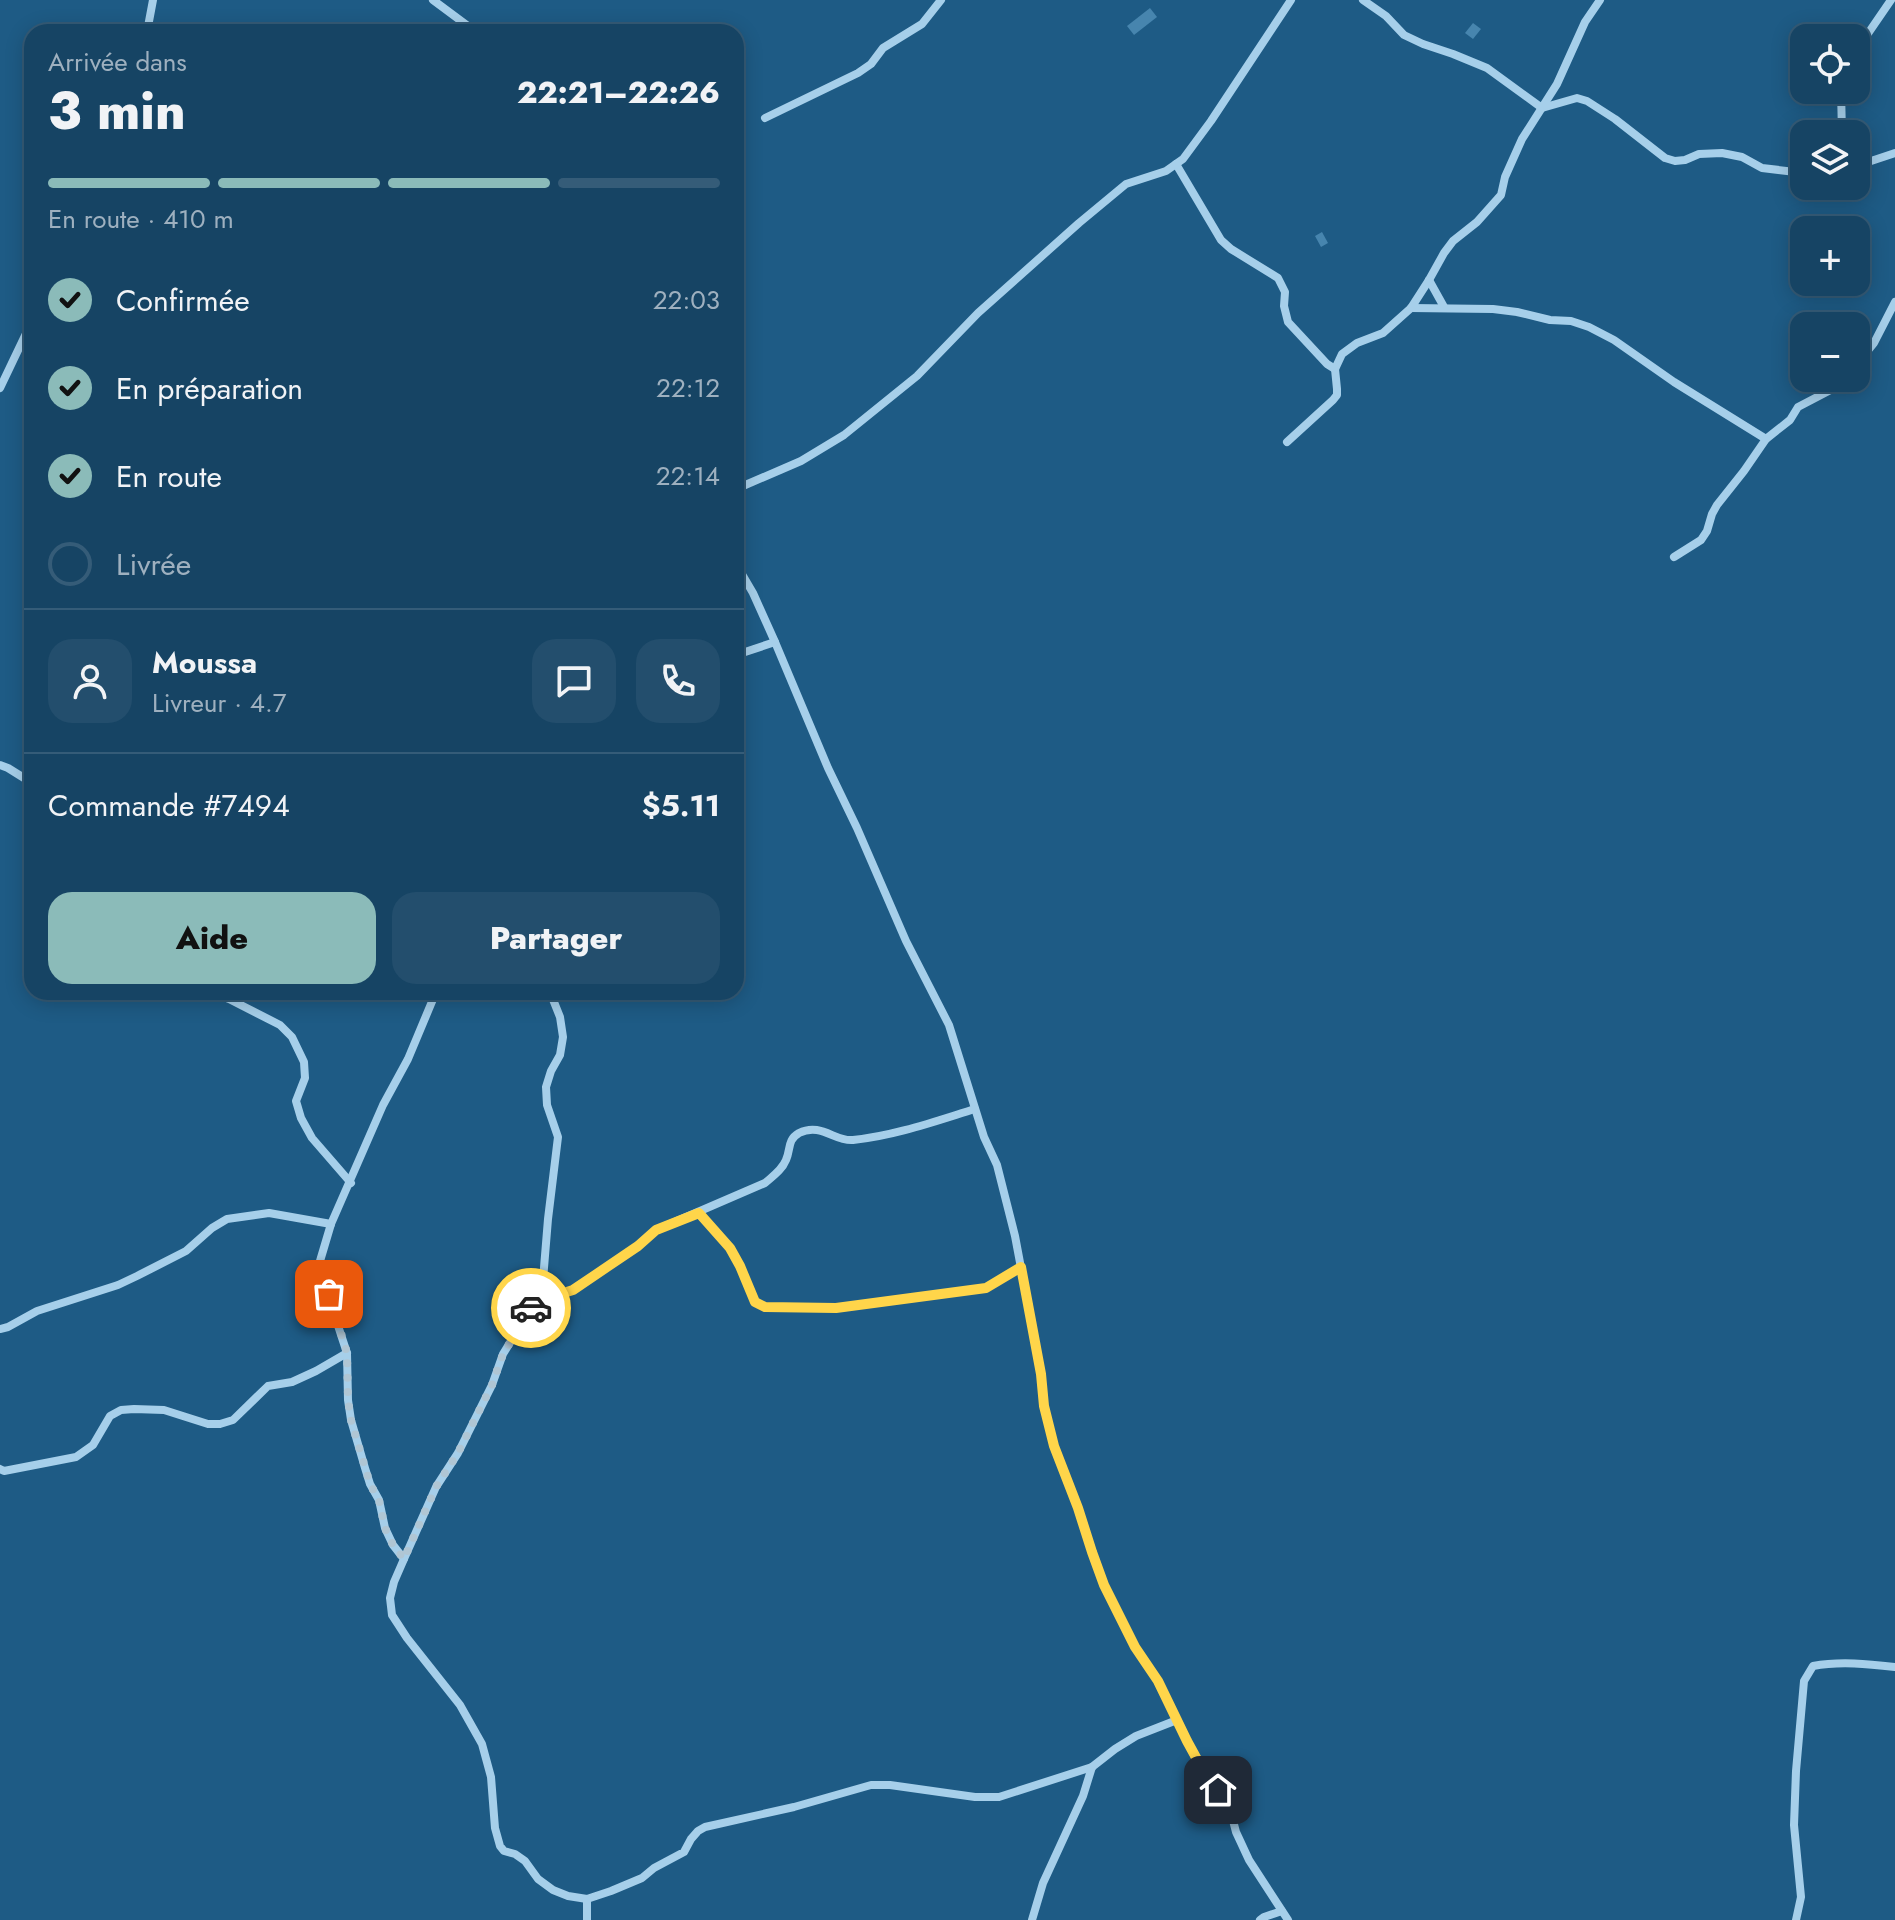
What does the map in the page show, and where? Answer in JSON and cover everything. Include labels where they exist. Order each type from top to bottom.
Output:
[{"type":"street","points":[[148,24],[153,0]]},
{"type":"street","points":[[433,0],[465,24]]},
{"type":"street","points":[[765,118],[858,73],[871,64],[883,48],[922,24],[941,0]]},
{"type":"street","points":[[744,486],[801,461],[844,435],[917,376],[988,304],[1126,184],[1166,171],[1183,159],[1291,0]]},
{"type":"street","points":[[1363,0],[1386,16],[1404,35],[1487,68],[1542,108]]},
{"type":"street","points":[[1287,442],[1337,395],[1335,369],[1342,354],[1357,343],[1383,333],[1411,308],[1453,241],[1477,222],[1501,195],[1505,177],[1522,139],[1557,84],[1585,22],[1600,0]]},
{"type":"street","points":[[1870,31],[1891,0]]},
{"type":"street","points":[[1557,84],[1564,100]]},
{"type":"street","points":[[1542,108],[1577,98],[1598,108],[1665,158],[1675,161],[1699,154],[1722,153],[1742,157],[1762,168],[1790,171]]},
{"type":"street","points":[[1870,161],[1895,153]]},
{"type":"street","points":[[1176,164],[1221,240],[1278,278],[1285,292],[1288,322],[1335,369]]},
{"type":"street","points":[[1429,280],[1444,307]]},
{"type":"street","points":[[1870,348],[1895,302]]},
{"type":"street","points":[[1411,308],[1517,312],[1589,327],[1766,439]]},
{"type":"street","points":[[0,388],[24,338]]},
{"type":"street","points":[[1674,557],[1701,540],[1717,505],[1766,439],[1790,420],[1798,407],[1827,392]]},
{"type":"street","points":[[744,578],[906,941],[949,1025],[984,1137],[997,1165],[1015,1236],[1041,1374],[1044,1406],[1054,1446],[1104,1585],[1210,1783],[1225,1798],[1249,1860],[1288,1920]]},
{"type":"street","points":[[744,652],[775,642]]},
{"type":"street","points":[[0,765],[24,778]]},
{"type":"street","points":[[231,1000],[280,1025],[292,1037],[304,1062],[305,1078],[296,1101],[301,1118],[312,1138],[351,1183]]},
{"type":"street","points":[[404,1559],[385,1528],[379,1500],[370,1484],[351,1420],[347,1353],[321,1274],[320,1261],[331,1224],[433,1000]]},
{"type":"street","points":[[553,1000],[563,1037],[560,1055],[546,1087],[547,1105],[558,1137],[543,1280],[535,1302],[503,1354],[492,1385],[458,1453],[436,1487],[394,1582],[390,1598],[392,1615],[460,1705],[482,1744],[491,1777],[495,1828],[504,1851],[525,1861],[538,1879],[553,1890],[587,1899],[642,1878],[684,1852],[691,1839],[705,1827],[794,1807],[871,1785],[999,1797],[1092,1767],[1136,1736],[1177,1720]]},
{"type":"street","points":[[535,1302],[573,1290],[638,1246],[656,1230],[765,1183],[787,1159],[790,1141],[798,1134],[820,1130],[849,1141],[975,1109]]},
{"type":"street","points":[[0,1329],[37,1311],[137,1276],[186,1251],[227,1219],[269,1213],[331,1224]]},
{"type":"street","points":[[699,1213],[730,1248],[755,1302],[765,1307],[836,1308],[986,1288],[1021,1267]]},
{"type":"street","points":[[0,1469],[4,1471],[76,1457],[93,1445],[110,1416],[121,1410],[164,1410],[208,1424],[233,1420],[268,1386],[292,1382],[347,1353]]},
{"type":"street","points":[[1796,1920],[1801,1897],[1794,1825],[1804,1681],[1813,1666],[1853,1664],[1895,1667]]},
{"type":"street","points":[[1032,1920],[1043,1883],[1083,1796],[1092,1767]]},
{"type":"street","points":[[587,1899],[587,1920]]},
{"type":"street","points":[[1260,1920],[1282,1911]]},
{"type":"building","points":[[1150,8],[1157,17],[1134,35],[1127,26]]},
{"type":"building","points":[[1473,23],[1481,29],[1473,39],[1465,33]]},
{"type":"building","points":[[1322,232],[1328,243],[1321,247],[1315,236]]},
{"type":"way so far","points":[[329,1294],[347,1353],[351,1420],[370,1484],[379,1500],[385,1528],[404,1559],[436,1487],[458,1453],[492,1385],[503,1354],[531,1308]]},
{"type":"route","points":[[531,1308],[535,1302],[573,1290],[638,1246],[656,1230],[699,1213],[730,1248],[755,1302],[765,1307],[836,1308],[986,1288],[1021,1267],[1044,1406],[1054,1446],[1104,1585],[1210,1783],[1218,1790]]}]
